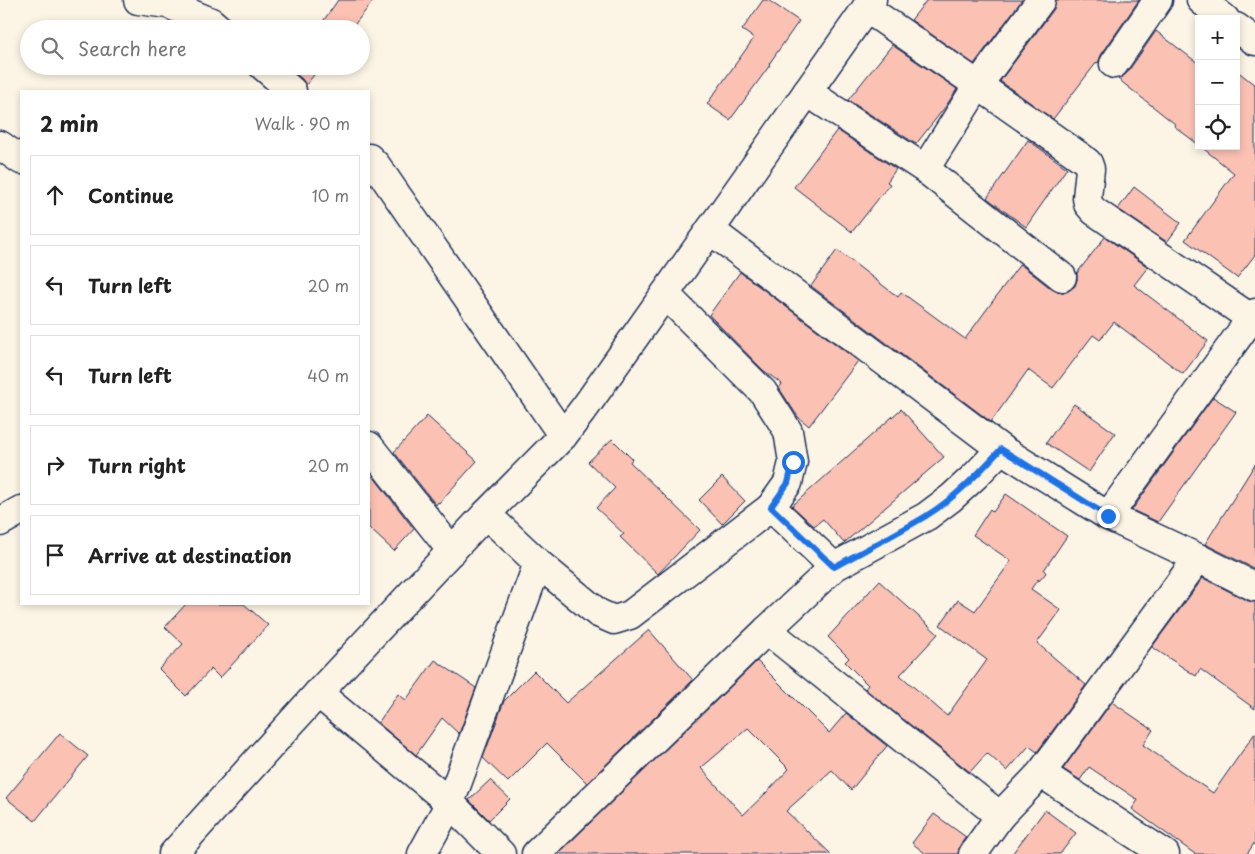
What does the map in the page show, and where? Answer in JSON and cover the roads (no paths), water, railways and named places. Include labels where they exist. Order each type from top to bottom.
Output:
[{"type":"street","points":[[138,0],[168,4],[206,20]]},
{"type":"street","points":[[925,169],[978,85],[1041,0]]},
{"type":"street","points":[[1114,64],[1158,0]]},
{"type":"street","points":[[1201,0],[1221,15]]},
{"type":"street","points":[[174,854],[318,693],[486,514],[563,436],[592,398],[869,4],[978,85],[1088,163],[1090,169],[1087,198],[1088,204],[1094,211],[1254,317],[1108,516]]},
{"type":"street","points":[[1240,30],[1255,41]]},
{"type":"street","points":[[273,75],[291,90]]},
{"type":"street","points":[[807,92],[925,169],[1062,277]]},
{"type":"street","points":[[0,145],[20,159]]},
{"type":"street","points":[[370,159],[376,164],[563,436]]},
{"type":"street","points":[[710,230],[1001,449],[1108,516],[1255,587]]},
{"type":"street","points":[[486,514],[538,563],[598,613],[614,620],[630,615],[771,507],[788,483],[790,476],[793,462],[788,431],[763,392],[665,294]]},
{"type":"street","points":[[370,447],[452,551]]},
{"type":"street","points":[[536,854],[834,567],[926,516],[951,498],[976,476],[1001,449]]},
{"type":"street","points":[[771,507],[834,567]]},
{"type":"street","points":[[0,522],[20,511]]},
{"type":"street","points":[[973,854],[1000,816],[1040,773],[1198,558]]},
{"type":"street","points":[[422,854],[450,803],[538,563]]},
{"type":"street","points":[[767,630],[1000,816]]},
{"type":"street","points":[[318,693],[450,803],[501,854]]},
{"type":"street","points":[[1040,773],[1165,854]]}]
